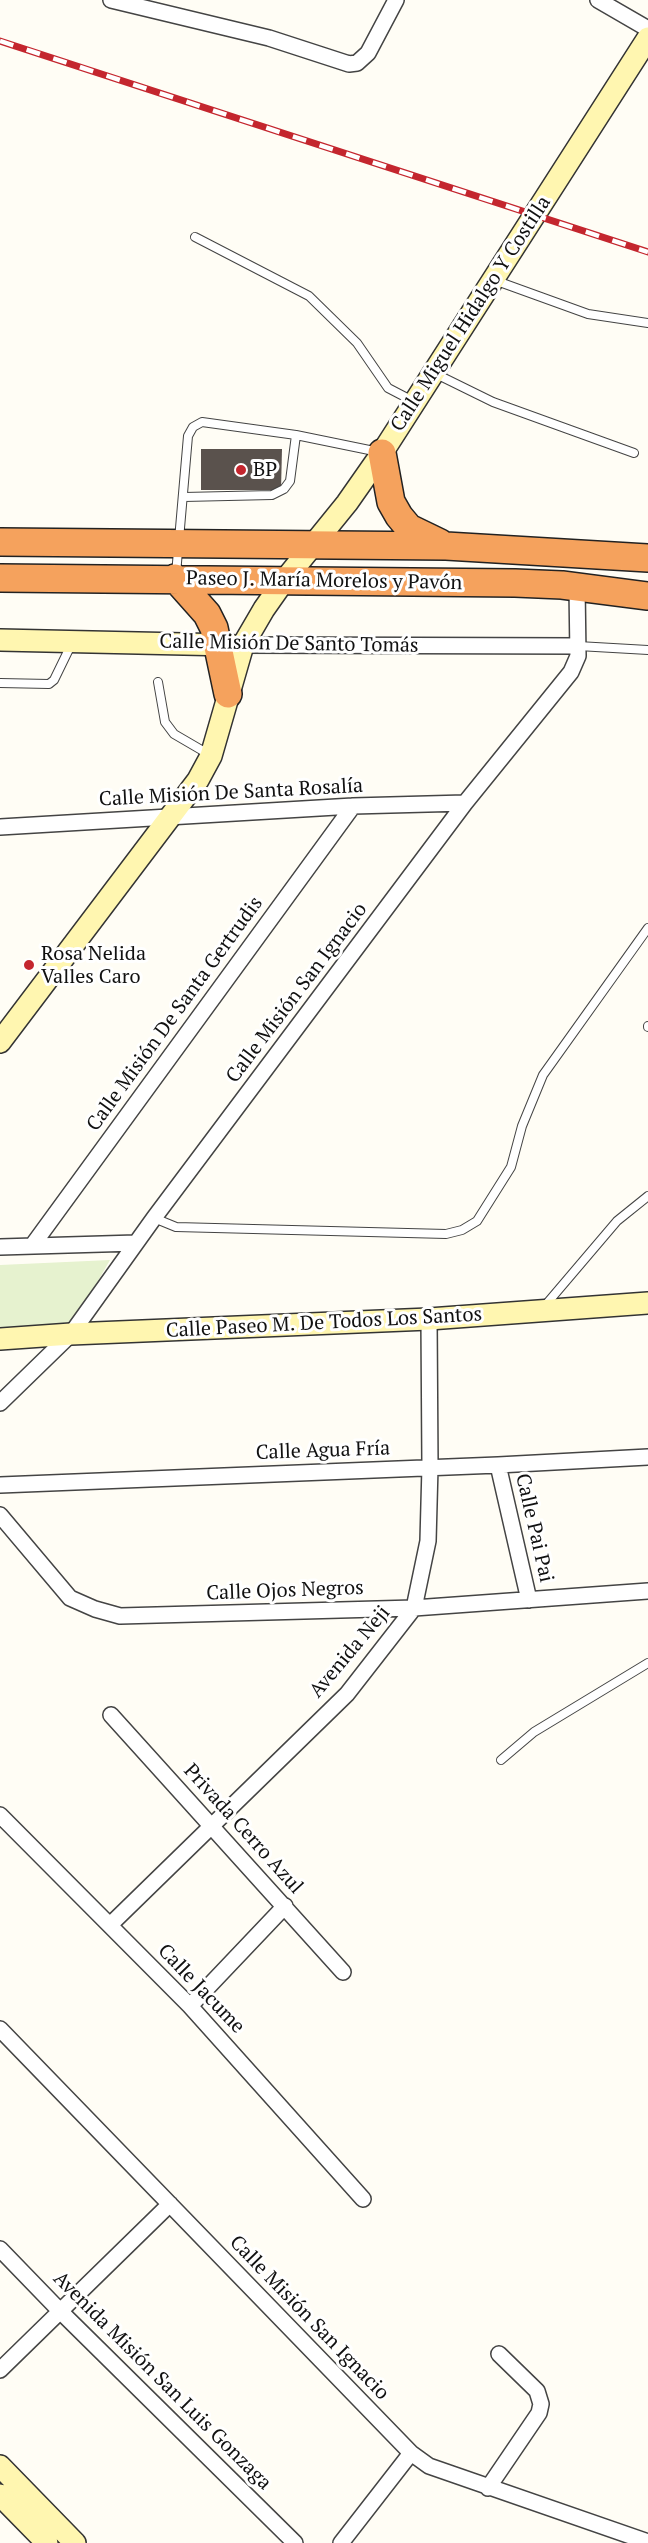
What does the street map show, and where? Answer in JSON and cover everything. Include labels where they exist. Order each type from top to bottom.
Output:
[{"type":"highway","points":[[382,453],[391,502],[399,516],[410,528],[447,546]]},
{"type":"highway","name":"Paseo J. María Morelos y Pavón","points":[[0,542],[447,546],[648,558]]},
{"type":"highway","name":"Paseo J. María Morelos y Pavón","points":[[0,578],[515,583],[577,587],[648,596]]},
{"type":"highway","points":[[175,578],[207,614],[214,628],[231,645],[228,694]]},
{"type":"main road","name":"Calle Miguel Hidalgo Y Costilla","points":[[231,645],[315,544],[382,453],[648,38]]},
{"type":"main road","name":"Calle Misión De Santo Tomás","points":[[0,640],[231,645]]},
{"type":"main road","points":[[0,1042],[170,818],[211,756],[228,694]]},
{"type":"main road","name":"Calle Paseo M. De Todos Los Santos","points":[[0,1339],[429,1319],[648,1303]]},
{"type":"main road","points":[[0,2466],[75,2543]]},
{"type":"main road","points":[[0,2494],[47,2543]]},
{"type":"street","points":[[111,0],[269,38],[340,63],[357,63],[368,53],[396,0]]},
{"type":"street","points":[[598,0],[648,29]]},
{"type":"street","name":"Calle Misión San Ignacio","points":[[0,1403],[71,1334],[154,1218],[465,804],[571,672],[578,656],[577,587]]},
{"type":"street","name":"Calle Misión De Santo Tomás","points":[[231,645],[578,646]]},
{"type":"street","name":"Calle Misión De Santa Rosalía","points":[[0,827],[353,806],[465,804]]},
{"type":"street","name":"Calle Misión De Santa Gertrudis","points":[[32,1246],[353,806]]},
{"type":"street","points":[[0,1247],[136,1243]]},
{"type":"street","name":"Avenida Neji","points":[[110,1925],[346,1694],[414,1608],[428,1540],[429,1319]]},
{"type":"street","name":"Calle Agua Fría","points":[[0,1485],[498,1466],[648,1457]]},
{"type":"street","name":"Calle Pai Pai","points":[[498,1466],[529,1600]]},
{"type":"street","name":"Calle Ojos Negros","points":[[0,1515],[70,1598],[95,1609],[120,1616],[414,1608],[648,1591]]},
{"type":"street","name":"Privada Cerro Azul","points":[[111,1715],[343,1972]]},
{"type":"street","name":"Calle Jacume","points":[[0,1815],[190,2006],[363,2199]]},
{"type":"street","points":[[190,2006],[285,1906]]},
{"type":"street","name":"Calle Misión San Ignacio","points":[[0,2029],[411,2453],[429,2466],[644,2542]]},
{"type":"street","points":[[0,2370],[170,2204]]},
{"type":"street","name":"Avenida Misión San Luis Gonzaga","points":[[0,2249],[295,2543]]},
{"type":"street","points":[[488,2488],[539,2413],[541,2404],[537,2391],[499,2354]]},
{"type":"street","points":[[341,2543],[411,2453]]},
{"type":"lane","points":[[195,237],[309,296],[357,343],[388,388],[414,402]]},
{"type":"lane","points":[[492,279],[588,314],[648,323]]},
{"type":"lane","points":[[433,372],[493,402],[634,453]]},
{"type":"lane","points":[[175,578],[188,436],[193,427],[202,422],[296,435],[382,453]]},
{"type":"lane","points":[[184,497],[272,495],[284,489],[290,481],[296,435]]},
{"type":"lane","points":[[0,683],[49,684],[54,680],[73,641]]},
{"type":"lane","points":[[578,646],[648,650]]},
{"type":"lane","points":[[158,682],[165,722],[174,734],[211,756]]},
{"type":"lane","points":[[154,1218],[176,1227],[446,1234],[462,1230],[477,1221],[511,1167],[522,1126],[543,1076],[648,928]]},
{"type":"lane","points":[[540,1311],[617,1221],[648,1196]]},
{"type":"lane","points":[[501,1760],[534,1732],[648,1663]]},
{"type":"green space","points":[[110,1260],[74,1323],[0,1328],[0,1265]]},
{"type":"building","name":"BP","points":[[201,449],[282,449],[281,490],[201,490]]},
{"type":"railway","points":[[0,41],[648,252]]},
{"type":"place","name":"BP","points":[[241,470]]},
{"type":"place","name":"Rosa Nelida Valles Caro","points":[[29,965]]}]
